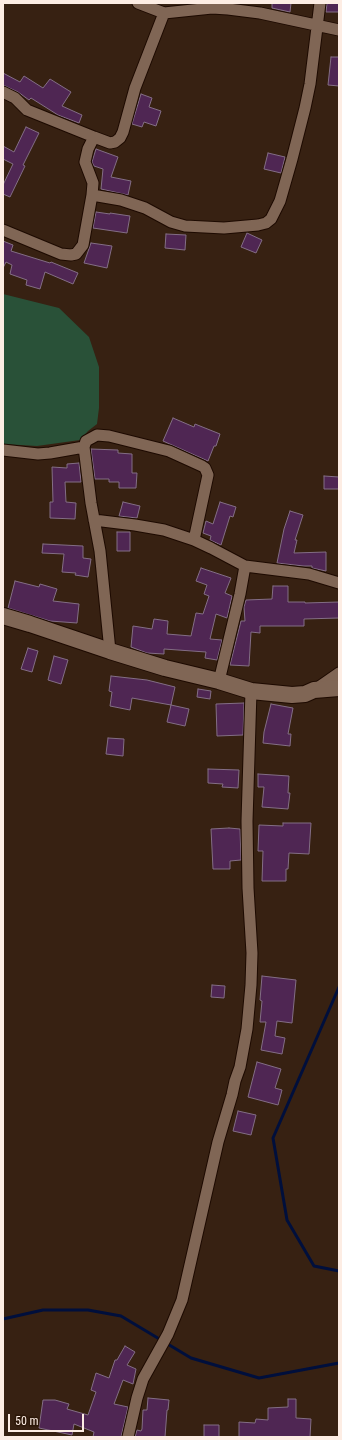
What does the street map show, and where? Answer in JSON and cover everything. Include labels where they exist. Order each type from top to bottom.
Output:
[{"type":"street","points":[[138,3],[164,13],[212,8],[228,9],[260,13],[339,30]]},
{"type":"street","points":[[92,195],[121,200],[145,208],[171,222],[186,226],[224,228],[266,223],[270,219],[280,201],[297,140],[310,84],[320,3]]},
{"type":"street","points":[[3,92],[15,98],[27,110],[94,137],[115,142],[120,138],[135,88],[164,13]]},
{"type":"street","points":[[3,230],[61,254],[76,254],[83,245],[92,195],[93,183],[85,162],[88,149],[94,137]]},
{"type":"street","points":[[110,651],[100,551],[94,520],[84,447],[86,441],[97,436],[109,436],[169,451],[205,468],[208,475],[194,540]]},
{"type":"street","points":[[3,450],[38,454],[84,447]]},
{"type":"street","points":[[94,520],[136,524],[164,530],[194,540],[245,566],[309,574],[339,583]]},
{"type":"street","points":[[219,681],[240,594],[245,566]]},
{"type":"street","points":[[3,616],[166,668],[219,681],[251,691],[292,695],[305,694],[314,690],[339,673]]},
{"type":"street","points":[[314,690],[339,688]]},
{"type":"street","points":[[128,1437],[143,1379],[168,1334],[182,1300],[218,1142],[240,1067],[247,1029],[251,979],[247,822],[251,691]]},
{"type":"green space","points":[[3,294],[59,308],[89,337],[99,367],[99,408],[97,424],[80,440],[37,446],[3,444]]},
{"type":"building","points":[[272,3],[291,3],[290,12],[272,8]]},
{"type":"building","points":[[327,3],[339,3],[339,12],[326,12]]},
{"type":"building","points":[[331,57],[339,57],[339,86],[328,85]]},
{"type":"building","points":[[3,73],[20,82],[24,76],[43,88],[50,79],[71,92],[62,106],[82,115],[79,123],[58,115],[31,98],[29,100],[18,92],[3,85]]},
{"type":"building","points":[[141,94],[152,98],[149,107],[161,111],[156,126],[144,122],[142,127],[132,124]]},
{"type":"building","points":[[26,127],[39,133],[23,165],[25,166],[10,197],[3,194],[3,185],[13,164],[3,159],[3,146],[14,152]]},
{"type":"building","points":[[96,149],[118,157],[111,177],[131,181],[128,195],[101,189],[103,169],[94,166],[92,162]]},
{"type":"building","points":[[268,153],[285,157],[281,173],[264,169]]},
{"type":"building","points":[[96,212],[130,216],[127,233],[93,228]]},
{"type":"building","points":[[247,233],[262,240],[256,253],[241,247]]},
{"type":"building","points":[[166,234],[186,235],[185,250],[165,248]]},
{"type":"building","points":[[3,241],[13,245],[11,251],[50,263],[51,262],[78,273],[73,284],[45,272],[40,289],[26,285],[27,280],[10,274],[12,265],[6,262],[3,268]]},
{"type":"building","points":[[91,243],[112,246],[107,268],[84,263]]},
{"type":"building","points":[[173,418],[194,427],[195,424],[220,434],[216,446],[214,446],[208,461],[163,441]]},
{"type":"building","points":[[91,449],[118,450],[118,453],[132,454],[132,473],[137,473],[136,488],[119,488],[119,482],[109,482],[109,479],[95,479]]},
{"type":"building","points":[[79,463],[81,482],[65,482],[66,502],[76,503],[75,519],[50,518],[50,502],[53,502],[52,467],[67,468],[67,464]]},
{"type":"building","points":[[324,476],[339,477],[339,489],[324,489]]},
{"type":"building","points":[[123,502],[140,506],[137,518],[119,516]]},
{"type":"building","points":[[220,502],[236,507],[233,517],[230,516],[221,545],[210,540],[211,536],[203,533],[206,521],[213,524]]},
{"type":"building","points":[[290,511],[303,515],[295,540],[297,540],[294,553],[326,552],[326,571],[312,568],[312,566],[277,563],[284,529]]},
{"type":"building","points":[[117,532],[130,532],[130,551],[117,551]]},
{"type":"building","points":[[43,544],[83,546],[83,558],[91,559],[88,577],[75,575],[76,573],[62,572],[64,554],[42,553]]},
{"type":"building","points":[[201,568],[231,578],[225,593],[232,596],[227,618],[216,614],[210,639],[222,640],[217,660],[205,658],[206,652],[164,649],[164,654],[147,653],[131,647],[133,626],[152,629],[154,619],[168,621],[167,634],[191,636],[196,613],[203,614],[209,596],[204,594],[207,585],[196,581]]},
{"type":"building","points":[[15,581],[39,587],[40,584],[57,589],[53,601],[79,604],[77,623],[50,621],[8,608]]},
{"type":"building","points":[[273,586],[288,586],[288,602],[339,602],[339,618],[304,619],[304,626],[260,626],[260,633],[251,632],[249,666],[230,665],[241,621],[245,621],[244,607],[246,600],[272,599]]},
{"type":"building","points":[[28,648],[38,651],[32,672],[21,669]]},
{"type":"building","points":[[54,656],[68,660],[61,684],[48,680]]},
{"type":"building","points":[[111,676],[147,680],[175,687],[171,705],[132,698],[130,710],[110,706],[112,692],[109,691]]},
{"type":"building","points":[[198,689],[211,691],[210,699],[197,697]]},
{"type":"building","points":[[244,703],[243,735],[217,736],[216,704]]},
{"type":"building","points":[[271,704],[293,708],[288,734],[291,734],[290,746],[263,743],[264,732]]},
{"type":"building","points":[[171,705],[189,709],[185,726],[167,722]]},
{"type":"building","points":[[108,738],[124,739],[123,756],[106,754]]},
{"type":"building","points":[[208,769],[239,770],[238,788],[222,787],[223,784],[208,783]]},
{"type":"building","points":[[258,774],[289,776],[288,793],[290,793],[288,809],[262,807],[264,787],[258,787]]},
{"type":"building","points":[[283,823],[311,823],[309,854],[289,853],[288,869],[286,869],[286,881],[262,881],[263,851],[258,851],[259,825],[283,826]]},
{"type":"building","points":[[211,829],[240,829],[241,860],[230,861],[230,869],[213,869]]},
{"type":"building","points":[[262,976],[296,980],[292,1023],[277,1021],[275,1036],[285,1038],[282,1054],[261,1050],[266,1022],[260,1022]]},
{"type":"building","points":[[212,985],[225,986],[224,998],[211,997]]},
{"type":"building","points":[[257,1062],[281,1069],[275,1088],[282,1090],[278,1105],[248,1097]]},
{"type":"building","points":[[238,1111],[256,1115],[251,1135],[233,1131]]},
{"type":"building","points":[[125,1346],[135,1352],[127,1365],[136,1369],[133,1384],[123,1380],[114,1404],[128,1407],[121,1437],[93,1437],[94,1432],[74,1424],[72,1435],[39,1428],[43,1400],[55,1400],[69,1404],[67,1409],[88,1415],[96,1392],[91,1390],[96,1373],[109,1378],[115,1360],[117,1360]]},
{"type":"building","points":[[148,1398],[169,1400],[165,1437],[135,1437],[137,1430],[141,1431],[142,1429],[143,1410],[147,1410]]},
{"type":"building","points":[[288,1399],[296,1399],[296,1418],[311,1419],[310,1437],[239,1437],[239,1422],[255,1423],[256,1419],[268,1420],[268,1408],[288,1407]]},
{"type":"building","points":[[204,1425],[219,1425],[219,1437],[204,1437]]},
{"type":"waterway","points":[[339,987],[273,1138],[287,1220],[314,1266],[339,1271]]},
{"type":"waterway","points":[[3,1319],[43,1310],[88,1310],[121,1316],[191,1358],[259,1378],[339,1363]]}]
